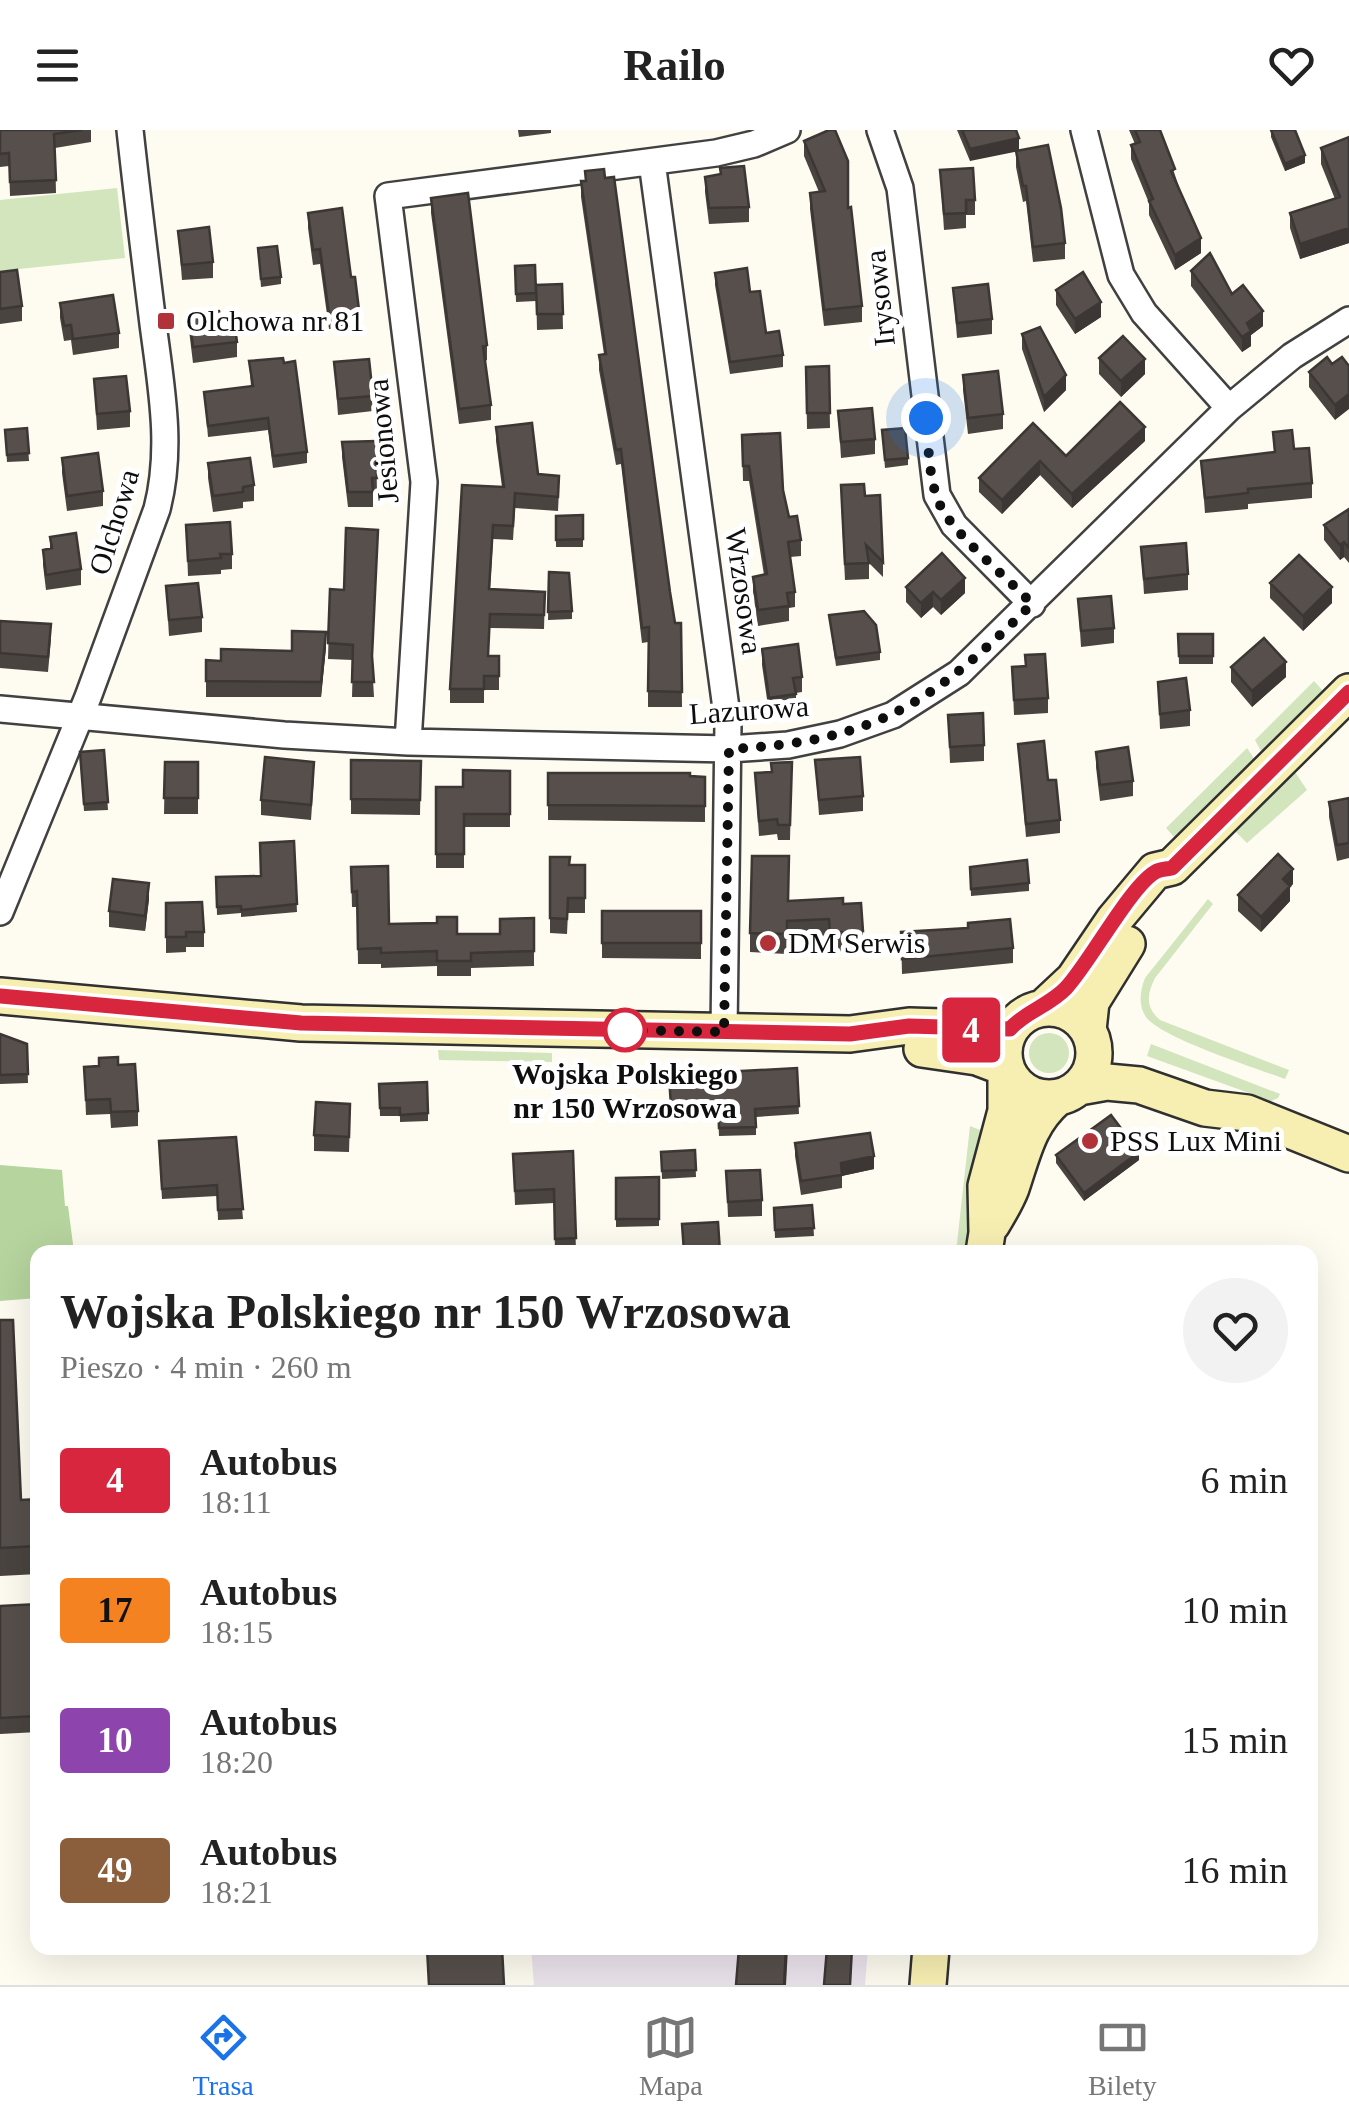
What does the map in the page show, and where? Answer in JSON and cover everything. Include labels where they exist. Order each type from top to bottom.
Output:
[{"type":"street","name":"Olchowa","points":[[0,912],[80,716],[156,509],[166,465],[162,399],[130,130]]},
{"type":"street","points":[[652,162],[787,130]]},
{"type":"street","name":"Irysowa","points":[[880,130],[900,188],[937,495],[954,524],[1032,604]]},
{"type":"street","points":[[1084,130],[1112,250],[1126,285],[1151,322],[1229,408]]},
{"type":"street","name":"Jesionowa","points":[[408,742],[424,482],[388,196],[652,162]]},
{"type":"street","name":"Wrzosowa","points":[[652,162],[728,711],[724,1032]]},
{"type":"street","name":"Lazurowa","points":[[0,709],[284,735],[408,742],[729,749],[806,742],[893,715],[960,673],[1229,408],[1292,356],[1349,320]]},
{"type":"street","points":[[1043,1008],[1074,979],[1114,920],[1155,871],[1172,868],[1349,692]]},
{"type":"street","points":[[986,1243],[1032,1125],[1092,1067],[1088,1011],[1095,992],[1171,886],[1172,868]]},
{"type":"street","points":[[0,996],[301,1023],[850,1034],[909,1026],[1010,1029]]},
{"type":"street","points":[[986,1243],[986,1186],[1006,1110],[1005,1042],[1010,1029],[1030,1012],[1043,1008],[1069,1012],[1106,1052],[1212,1089],[1247,1114]]},
{"type":"street","points":[[850,1034],[908,1048],[977,1057],[1006,1068],[1022,1090],[1032,1096],[1107,1082],[1126,1083],[1205,1108],[1247,1114],[1349,1154]]},
{"type":"street","points":[[928,1985],[930,1955]]},
{"type":"shaded area","points":[[532,1955],[867,1955],[865,1985],[534,1985]]},
{"type":"green space","points":[[117,188],[125,258],[0,271],[0,200]]},
{"type":"green space","points":[[1314,681],[1324,692],[1262,753],[1255,740]]},
{"type":"green space","points":[[1247,748],[1255,760],[1176,839],[1166,828]]},
{"type":"green space","points":[[1295,772],[1307,790],[1247,843],[1235,831]]},
{"type":"green space","points":[[1208,899],[1213,904],[1155,978],[1149,995],[1152,1010],[1160,1020],[1289,1070],[1285,1079],[1189,1043],[1155,1025],[1143,1012],[1145,978]]},
{"type":"green space","points":[[1049,1033],[1063,1039],[1069,1053],[1063,1067],[1049,1073],[1035,1067],[1029,1053],[1035,1039]]},
{"type":"green space","points":[[1151,1044],[1280,1094],[1271,1101],[1147,1056]]},
{"type":"green space","points":[[438,1050],[552,1053],[552,1062],[439,1060]]},
{"type":"green space","points":[[970,1126],[990,1134],[975,1185],[965,1245],[957,1245]]},
{"type":"green space","points":[[0,1165],[62,1170],[73,1245],[30,1245],[30,1299],[0,1301]]},
{"type":"building","points":[[0,130],[82,130],[54,134],[56,180],[10,182],[9,153],[0,154]]},
{"type":"building","points":[[835,130],[848,161],[848,208],[851,207],[862,306],[824,310],[810,193],[825,191],[804,141]]},
{"type":"building","points":[[962,130],[1016,130],[1019,138],[970,149]]},
{"type":"building","points":[[1135,130],[1160,130],[1175,169],[1171,171],[1201,238],[1175,255],[1149,201],[1153,199],[1131,145],[1140,142]]},
{"type":"building","points":[[1271,130],[1295,130],[1305,155],[1285,164]]},
{"type":"building","points":[[1349,137],[1349,228],[1300,244],[1290,213],[1340,197],[1321,148]]},
{"type":"building","points":[[1048,145],[1065,243],[1033,247],[1026,186],[1016,151]]},
{"type":"building","points":[[744,166],[749,207],[709,208],[705,177],[721,174],[720,168]]},
{"type":"building","points":[[973,168],[975,200],[966,200],[966,213],[944,214],[940,170]]},
{"type":"building","points":[[604,169],[605,178],[614,177],[670,592],[675,623],[681,623],[682,692],[648,691],[649,627],[642,628],[621,449],[616,450],[599,355],[606,354],[581,181],[586,181],[585,171]]},
{"type":"building","points":[[468,193],[491,405],[459,409],[431,198]]},
{"type":"building","points":[[342,208],[359,310],[329,314],[320,249],[313,250],[308,213]]},
{"type":"building","points":[[209,227],[213,262],[182,265],[178,231]]},
{"type":"building","points":[[277,246],[281,277],[261,279],[258,248]]},
{"type":"building","points":[[1210,253],[1232,294],[1243,285],[1263,311],[1247,323],[1251,331],[1242,337],[1191,271]]},
{"type":"building","points":[[535,265],[536,293],[516,294],[515,266]]},
{"type":"building","points":[[747,268],[750,292],[760,291],[766,333],[779,331],[783,355],[730,362],[715,273]]},
{"type":"building","points":[[17,270],[22,306],[0,309],[0,272]]},
{"type":"building","points":[[1083,272],[1101,302],[1075,319],[1056,290]]},
{"type":"building","points":[[562,284],[563,314],[537,314],[536,285]]},
{"type":"building","points":[[988,284],[992,319],[957,323],[953,288]]},
{"type":"building","points":[[113,295],[119,333],[73,339],[71,325],[64,326],[60,303]]},
{"type":"building","points":[[219,311],[220,316],[233,314],[237,342],[193,347],[189,314]]},
{"type":"building","points":[[1040,327],[1066,375],[1044,397],[1022,334]]},
{"type":"building","points":[[1123,336],[1145,359],[1121,381],[1099,358]]},
{"type":"building","points":[[1327,357],[1332,364],[1342,357],[1349,366],[1349,394],[1335,405],[1309,372]]},
{"type":"building","points":[[283,358],[284,363],[295,361],[307,452],[273,456],[268,418],[208,426],[204,392],[253,386],[249,361]]},
{"type":"building","points":[[369,359],[373,396],[338,399],[334,362]]},
{"type":"building","points":[[829,366],[830,413],[807,413],[806,367]]},
{"type":"building","points":[[998,371],[1003,414],[968,418],[963,375]]},
{"type":"building","points":[[126,376],[130,411],[97,414],[94,379]]},
{"type":"building","points":[[1120,402],[1145,427],[1072,494],[1040,461],[1002,500],[979,478],[1033,423],[1066,456]]},
{"type":"building","points":[[872,408],[875,439],[841,442],[838,411]]},
{"type":"building","points":[[532,423],[538,474],[559,476],[558,497],[515,493],[513,526],[493,525],[489,589],[545,592],[544,615],[490,614],[488,656],[499,656],[499,676],[484,676],[484,689],[450,689],[462,485],[504,487],[496,427]]},
{"type":"building","points":[[27,428],[29,453],[7,455],[5,430]]},
{"type":"building","points":[[905,428],[908,458],[885,460],[882,430]]},
{"type":"building","points":[[1292,430],[1294,449],[1309,448],[1312,483],[1205,498],[1201,461],[1275,452],[1273,432]]},
{"type":"building","points":[[780,433],[783,490],[789,517],[797,516],[801,540],[788,542],[795,592],[787,593],[789,606],[758,610],[753,577],[767,574],[749,466],[743,466],[742,435]]},
{"type":"building","points":[[376,441],[377,478],[372,478],[373,492],[348,492],[342,442]]},
{"type":"building","points":[[98,453],[103,491],[67,496],[62,458]]},
{"type":"building","points":[[250,458],[254,485],[243,487],[243,492],[213,496],[208,463]]},
{"type":"building","points":[[864,484],[865,496],[880,495],[883,562],[866,545],[869,563],[845,564],[841,485]]},
{"type":"building","points":[[1349,509],[1349,548],[1344,542],[1340,545],[1324,525]]},
{"type":"building","points":[[583,515],[583,539],[556,540],[556,516]]},
{"type":"building","points":[[230,522],[232,554],[188,561],[186,525]]},
{"type":"building","points":[[346,528],[378,530],[374,682],[352,682],[353,645],[328,643],[330,589],[344,590]]},
{"type":"building","points":[[76,533],[81,569],[46,575],[43,550],[52,548],[50,537]]},
{"type":"building","points":[[1186,543],[1188,574],[1144,579],[1141,547]]},
{"type":"building","points":[[942,553],[965,578],[941,600],[933,592],[921,603],[906,587]]},
{"type":"building","points":[[1299,555],[1332,587],[1303,616],[1270,583]]},
{"type":"building","points":[[549,572],[569,573],[572,611],[548,612]]},
{"type":"building","points":[[198,583],[202,617],[169,620],[166,586]]},
{"type":"building","points":[[1111,596],[1114,628],[1081,631],[1078,599]]},
{"type":"building","points":[[864,611],[876,625],[880,652],[836,658],[829,615]]},
{"type":"building","points":[[0,621],[51,624],[48,657],[0,653]]},
{"type":"building","points":[[292,631],[326,632],[321,682],[206,681],[206,660],[221,661],[221,649],[292,651]]},
{"type":"building","points":[[1178,634],[1213,634],[1213,656],[1179,656]]},
{"type":"building","points":[[1264,638],[1286,662],[1252,691],[1231,667]]},
{"type":"building","points":[[798,644],[802,677],[793,678],[796,694],[769,698],[762,649]]},
{"type":"building","points":[[1045,654],[1048,698],[1014,700],[1012,667],[1026,666],[1025,655]]},
{"type":"building","points":[[1186,678],[1190,710],[1160,714],[1158,682]]},
{"type":"building","points":[[983,713],[984,745],[950,747],[948,715]]},
{"type":"building","points":[[1044,741],[1048,780],[1056,780],[1060,820],[1026,824],[1018,744]]},
{"type":"building","points":[[1128,747],[1133,781],[1100,785],[1096,752]]},
{"type":"building","points":[[104,750],[108,802],[84,804],[80,752]]},
{"type":"building","points":[[265,757],[314,762],[311,805],[261,800]]},
{"type":"building","points":[[860,757],[863,796],[819,800],[815,760]]},
{"type":"building","points":[[351,760],[421,761],[420,800],[351,799]]},
{"type":"building","points":[[165,762],[198,762],[198,798],[164,798]]},
{"type":"building","points":[[792,762],[790,825],[778,825],[777,819],[759,821],[755,773],[772,772],[771,763]]},
{"type":"building","points":[[463,770],[510,771],[510,814],[464,814],[464,854],[436,854],[436,787],[463,787]]},
{"type":"building","points":[[548,773],[690,773],[705,777],[705,806],[548,805]]},
{"type":"building","points":[[1349,798],[1349,843],[1337,845],[1329,802]]},
{"type":"building","points":[[294,841],[297,904],[241,910],[241,906],[217,907],[216,877],[261,876],[260,843]]},
{"type":"building","points":[[1278,854],[1293,869],[1283,879],[1290,886],[1261,917],[1238,895]]},
{"type":"building","points":[[752,856],[789,856],[788,901],[843,898],[843,904],[861,903],[863,931],[830,933],[829,919],[787,921],[787,934],[750,933]]},
{"type":"building","points":[[550,857],[570,857],[569,865],[585,865],[585,898],[568,898],[567,919],[550,918]]},
{"type":"building","points":[[1027,860],[1029,883],[971,889],[970,867]]},
{"type":"building","points":[[388,866],[389,924],[437,923],[437,917],[457,917],[457,934],[500,934],[500,919],[534,918],[534,951],[471,953],[471,961],[437,961],[437,951],[381,953],[381,948],[358,949],[357,891],[352,892],[351,867]]},
{"type":"building","points":[[113,879],[149,883],[145,916],[109,911]]},
{"type":"building","points":[[202,902],[204,932],[166,937],[166,903]]},
{"type":"building","points":[[602,911],[701,911],[701,943],[602,943]]},
{"type":"building","points":[[1010,919],[1013,948],[902,959],[901,932],[968,928],[968,923]]},
{"type":"building","points":[[0,1034],[27,1044],[28,1074],[0,1075]]},
{"type":"building","points":[[118,1057],[118,1065],[135,1064],[138,1111],[111,1112],[110,1099],[86,1100],[84,1067],[99,1066],[99,1058]]},
{"type":"building","points":[[797,1068],[799,1106],[755,1109],[756,1127],[719,1128],[718,1105],[671,1107],[669,1075]]},
{"type":"building","points":[[427,1082],[428,1113],[400,1115],[400,1108],[380,1108],[379,1084]]},
{"type":"building","points":[[316,1102],[350,1104],[349,1137],[314,1135]]},
{"type":"building","points":[[1111,1115],[1139,1152],[1084,1193],[1056,1155]]},
{"type":"building","points":[[870,1133],[874,1156],[841,1163],[842,1175],[801,1181],[795,1143]]},
{"type":"building","points":[[236,1137],[243,1209],[218,1210],[217,1185],[162,1189],[159,1141]]},
{"type":"building","points":[[695,1150],[696,1170],[662,1171],[661,1152]]},
{"type":"building","points":[[573,1151],[576,1238],[555,1239],[554,1189],[515,1191],[513,1154]]},
{"type":"building","points":[[760,1170],[762,1200],[728,1202],[726,1171]]},
{"type":"building","points":[[659,1177],[659,1219],[616,1219],[616,1178]]},
{"type":"building","points":[[812,1205],[814,1228],[775,1230],[774,1208]]},
{"type":"building","points":[[718,1222],[720,1245],[684,1245],[682,1224]]},
{"type":"building","points":[[0,1320],[13,1320],[21,1500],[30,1499],[30,1546],[0,1548]]},
{"type":"building","points":[[30,1604],[30,1716],[0,1718],[0,1606]]},
{"type":"building","points":[[427,1955],[502,1955],[504,1985],[429,1985]]},
{"type":"building","points":[[738,1955],[786,1955],[784,1985],[736,1985]]},
{"type":"building","points":[[826,1955],[852,1955],[850,1985],[824,1985]]},
{"type":"bus line","name":"4","points":[[0,996],[356,1025],[850,1034],[909,1026],[1010,1029],[1066,988],[1155,871],[1172,868],[1349,692]]},
{"type":"place","name":"Olchowa nr 81","points":[[166,321]]},
{"type":"place","name":"DM Serwis","points":[[768,943]]},
{"type":"place","name":"Wojska Polskiego nr 150 Wrzosowa","points":[[625,1030]]},
{"type":"place","name":"PSS Lux Mini","points":[[1090,1141]]},
{"type":"route","points":[[625,1030],[616,1030],[724,1032],[729,749],[806,742],[893,715],[960,673],[1032,604],[940,505],[933,481],[926,418]]}]
